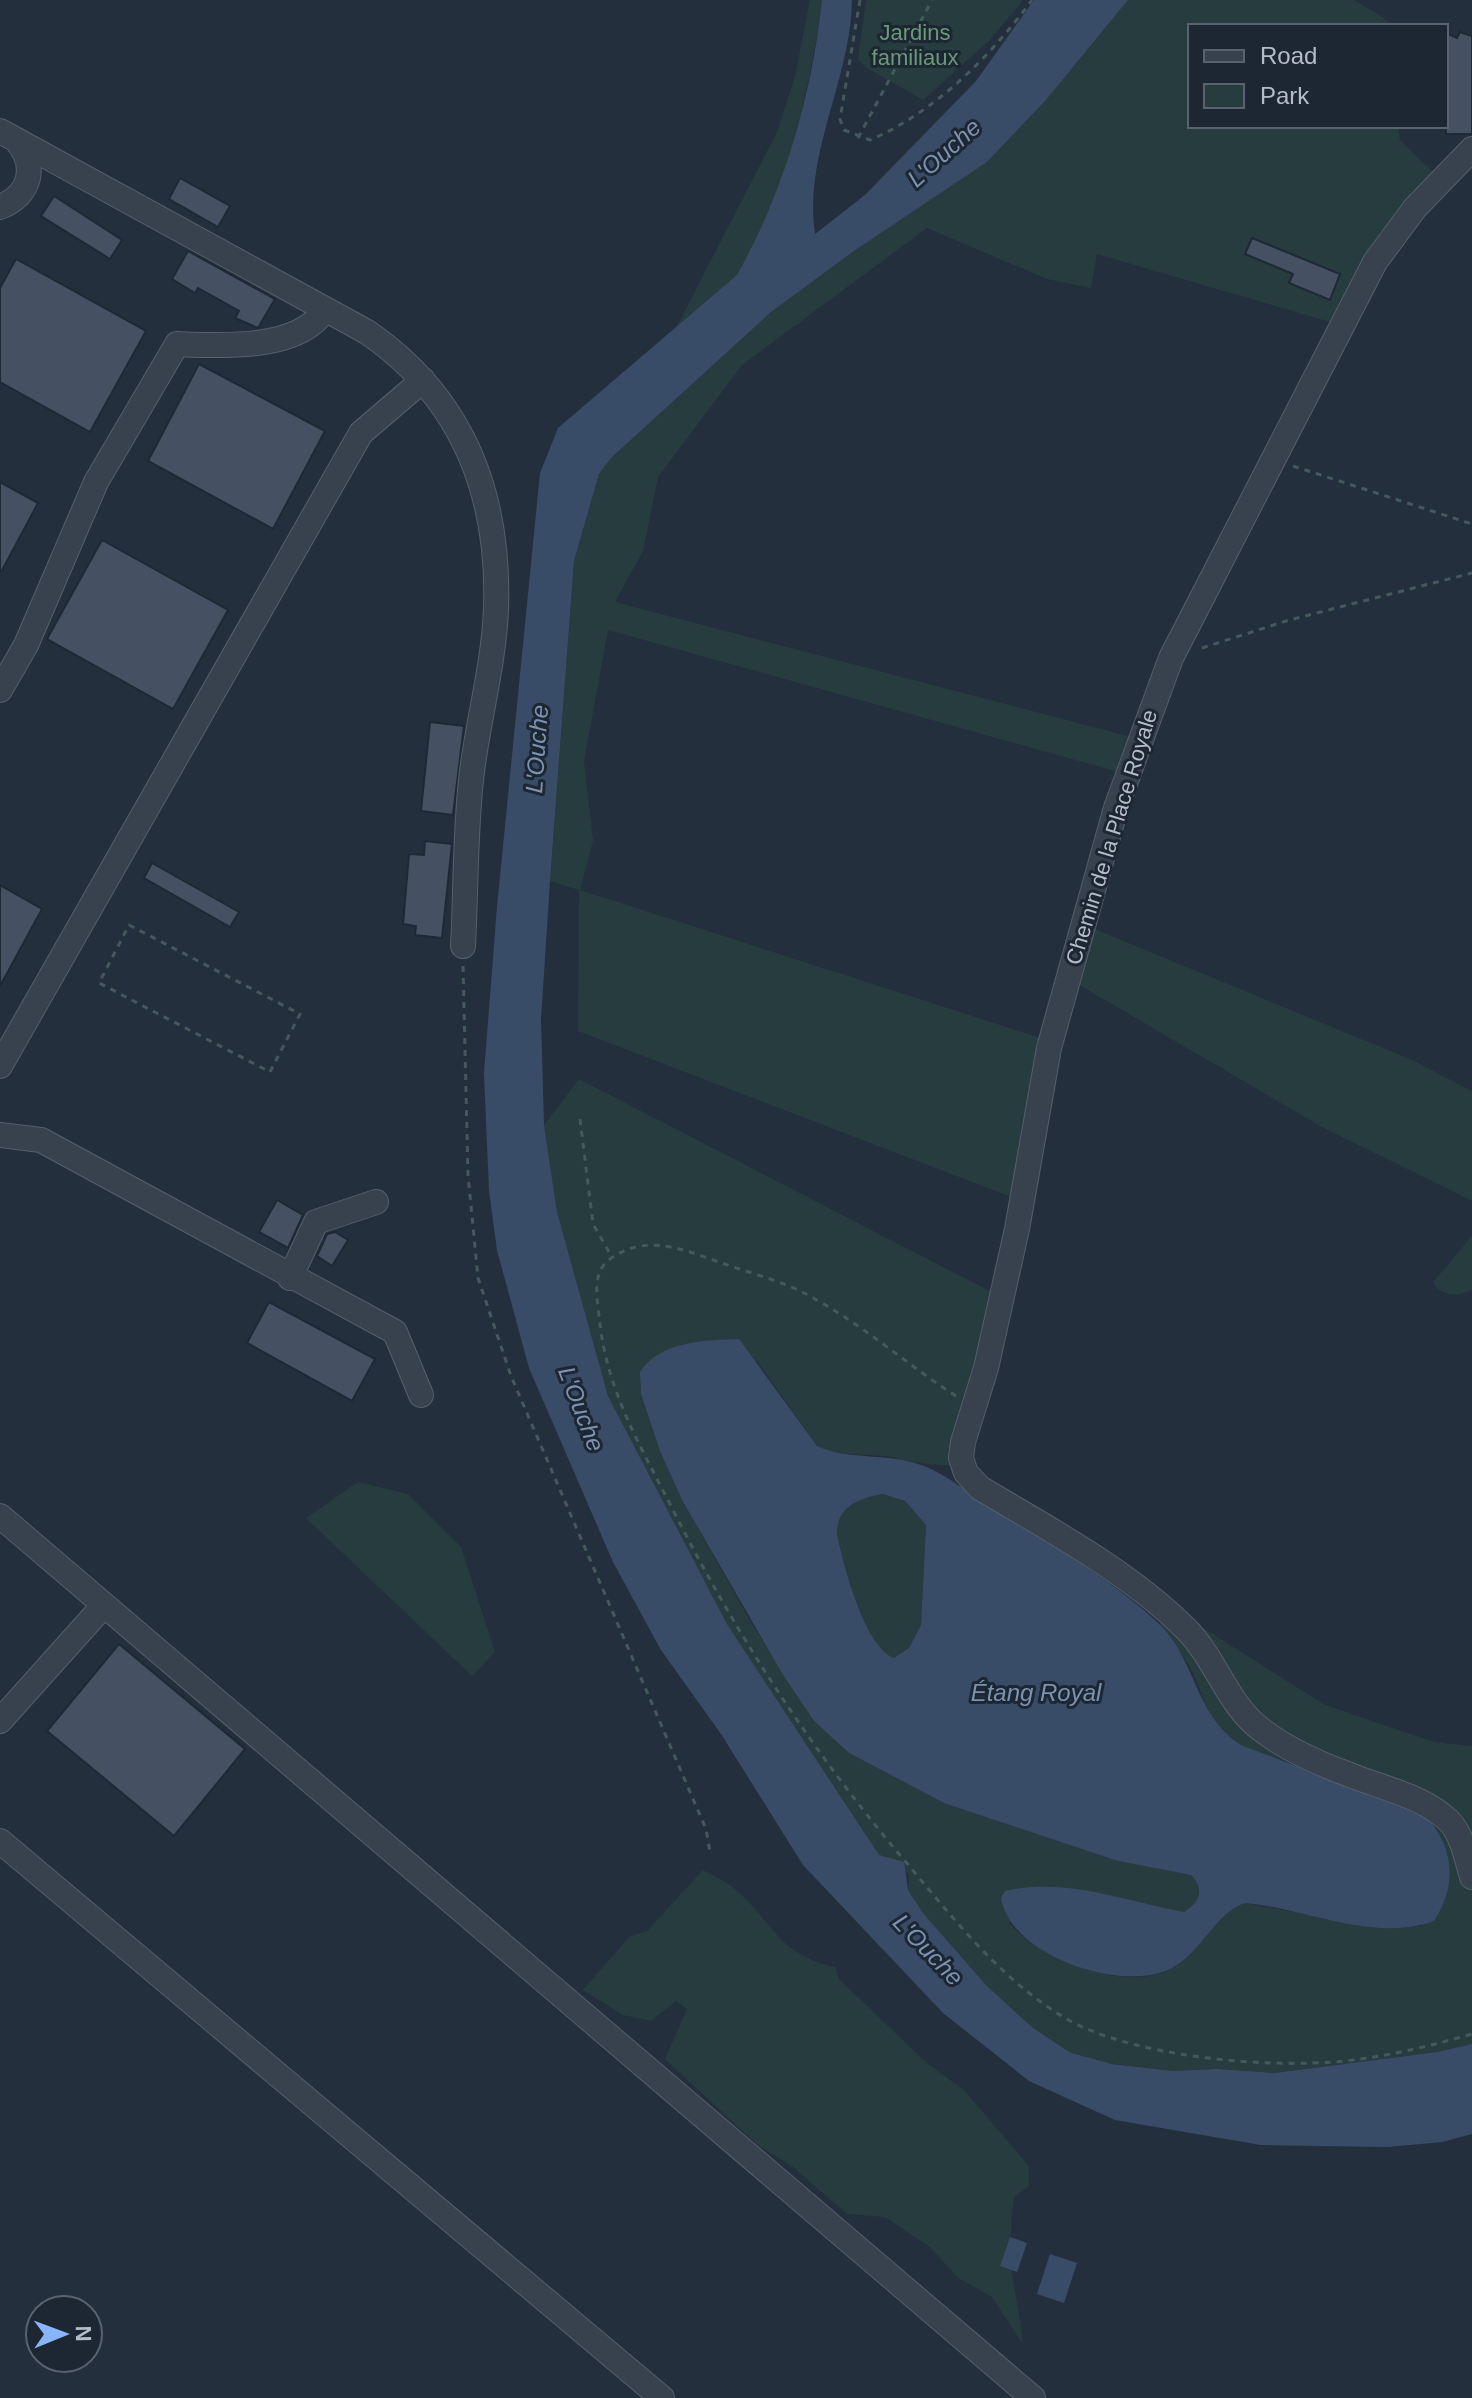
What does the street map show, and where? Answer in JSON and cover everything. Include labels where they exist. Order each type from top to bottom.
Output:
[{"type":"lane","points":[[0,207],[22,194],[30,170],[23,148],[4,133]]},
{"type":"lane","points":[[4,133],[325,309],[401,356],[454,422],[479,469],[493,525],[496,610],[472,774],[463,946]]},
{"type":"lane","name":"Chemin de la Place Royale","points":[[1472,149],[1415,208],[1375,262],[1171,658],[1126,778],[1081,925],[1049,1048],[1017,1229],[961,1458],[966,1473],[980,1488],[1121,1577],[1184,1627],[1203,1647],[1239,1708],[1261,1730],[1287,1747],[1424,1804],[1451,1823],[1472,1877]]},
{"type":"lane","points":[[0,690],[26,645],[96,482],[177,344],[227,346],[288,335],[318,321],[325,309]]},
{"type":"lane","points":[[0,1066],[361,433],[423,380]]},
{"type":"lane","points":[[0,1135],[41,1140],[290,1278],[395,1332],[421,1395]]},
{"type":"lane","points":[[290,1278],[316,1222],[376,1202]]},
{"type":"lane","points":[[0,1516],[1033,2398]]},
{"type":"lane","points":[[0,1721],[104,1605]]},
{"type":"lane","points":[[0,1841],[662,2398]]},
{"type":"path","points":[[860,0],[840,119],[844,130],[858,138],[870,140],[893,130],[943,96],[994,46],[1032,0]]},
{"type":"path","points":[[858,138],[932,0]]},
{"type":"path","points":[[1273,459],[1472,524]]},
{"type":"path","points":[[1171,658],[1286,621],[1472,573]]},
{"type":"path","points":[[129,925],[300,1014],[270,1072],[186,1028],[99,983],[129,925]]},
{"type":"path","points":[[463,946],[468,1175],[478,1278],[511,1376],[706,1829],[710,1852]]},
{"type":"path","points":[[580,1119],[593,1224],[612,1257]]},
{"type":"path","points":[[975,1402],[959,1397],[926,1377],[853,1323],[797,1290],[657,1243],[636,1245],[612,1257],[602,1265],[597,1279],[598,1303],[619,1406],[729,1618],[802,1730],[900,1857],[984,1953],[1011,1978],[1068,2019],[1103,2035],[1157,2050],[1260,2060],[1340,2061],[1405,2052],[1472,2034]]},
{"type":"green space","points":[[810,0],[822,0],[812,64],[793,144],[767,220],[753,252],[737,276],[676,328],[777,132],[795,76]]},
{"type":"green space","name":"Jardins familiaux","points":[[866,0],[1023,0],[990,40],[923,100],[865,67],[858,59]]},
{"type":"green space","points":[[1128,0],[1354,0],[1389,21],[1387,24],[1188,24],[1188,128],[1398,128],[1400,140],[1437,176],[1379,247],[1330,322],[1097,254],[1091,288],[1047,279],[927,228],[742,365],[658,477],[643,551],[615,602],[1139,739],[1126,774],[608,630],[584,761],[593,841],[580,890],[1050,1041],[1019,1200],[578,1031],[579,890],[550,881],[574,561],[599,474],[611,458],[771,312],[854,251],[987,162],[1046,100]]},
{"type":"green space","points":[[1092,928],[1412,1060],[1472,1091],[1472,1201],[1320,1126],[1076,983]]},
{"type":"green space","points":[[579,1079],[999,1296],[955,1465],[844,1453],[817,1446],[757,1361],[639,1383],[660,1451],[682,1500],[748,1617],[814,1721],[849,1753],[944,1803],[1118,1861],[1191,1875],[1198,1885],[1199,1895],[1184,1912],[1163,1908],[1008,1922],[1022,1935],[1062,1959],[1108,1975],[1131,1977],[1153,1975],[1172,1968],[1225,1915],[1245,1903],[1376,1927],[1421,1926],[1444,1844],[1437,1828],[1425,1815],[1241,1745],[1231,1738],[1210,1714],[1190,1667],[1160,1625],[1173,1609],[1325,1705],[1434,1742],[1472,1746],[1472,2044],[1437,2052],[1275,2073],[1217,2069],[1173,2071],[1100,2062],[1071,2053],[1033,2028],[986,1985],[923,1913],[908,1890],[909,1874],[879,1856],[727,1624],[608,1396],[557,1213],[544,1125]]},
{"type":"green space","points":[[1472,1236],[1472,1290],[1461,1294],[1441,1291],[1433,1282]]},
{"type":"green space","points":[[358,1482],[408,1494],[461,1547],[495,1652],[472,1676],[306,1518]]},
{"type":"green space","points":[[883,1494],[905,1501],[926,1525],[921,1625],[909,1648],[894,1658],[884,1651],[865,1622],[850,1584],[837,1535],[840,1517],[845,1511],[858,1501]]},
{"type":"green space","points":[[703,1870],[745,1898],[776,1934],[799,1954],[835,1967],[839,1979],[928,2064],[964,2090],[1029,2166],[1029,2186],[1014,2197],[1011,2230],[1012,2276],[1022,2343],[992,2297],[958,2278],[931,2248],[885,2217],[847,2214],[793,2167],[759,2146],[665,2059],[687,2009],[676,2001],[651,2021],[623,2015],[583,1990],[629,1937],[647,1931]]},
{"type":"water","name":"L'Ouche","points":[[822,0],[852,0],[844,59],[816,175],[813,205],[815,234],[865,195],[976,81],[1034,0],[1128,0],[1046,100],[987,162],[854,251],[771,312],[611,458],[599,474],[574,561],[541,1019],[544,1125],[557,1212],[608,1396],[727,1624],[879,1855],[904,1862],[908,1890],[923,1913],[986,1985],[1033,2028],[1071,2053],[1112,2064],[1173,2071],[1217,2069],[1275,2073],[1437,2052],[1472,2044],[1472,2134],[1442,2142],[1388,2147],[1261,2145],[1115,2120],[1029,2081],[943,2013],[803,1865],[721,1734],[661,1650],[613,1562],[529,1368],[497,1250],[489,1191],[484,1073],[497,907],[540,473],[558,428],[737,275],[769,210],[793,142],[811,71]]},
{"type":"water","name":"Étang Royal","points":[[739,1339],[817,1446],[830,1451],[897,1459],[933,1470],[1077,1561],[1138,1605],[1170,1637],[1204,1703],[1226,1733],[1241,1745],[1425,1815],[1442,1840],[1449,1867],[1447,1894],[1434,1921],[1411,1927],[1364,1926],[1245,1903],[1234,1908],[1216,1924],[1192,1953],[1172,1968],[1151,1975],[1126,1976],[1099,1973],[1072,1964],[1046,1952],[1025,1937],[1009,1919],[1001,1898],[1005,1891],[1027,1887],[1072,1889],[1184,1912],[1197,1900],[1198,1885],[1191,1875],[1118,1861],[944,1803],[849,1753],[814,1721],[782,1673],[682,1500],[660,1451],[641,1394],[640,1372],[659,1354],[685,1344]],"holes":[[[883,1494],[905,1501],[926,1525],[921,1625],[909,1648],[894,1658],[873,1638],[865,1622],[850,1584],[837,1535],[840,1517],[858,1501]]]},
{"type":"water","points":[[1010,2237],[1027,2243],[1017,2272],[1000,2266]]},
{"type":"water","points":[[1050,2254],[1077,2263],[1064,2303],[1037,2294]]},
{"type":"building","points":[[1460,32],[1472,36],[1472,134],[1446,134],[1448,34],[1457,38]]},
{"type":"building","points":[[180,178],[230,206],[218,227],[169,199]]},
{"type":"building","points":[[54,196],[122,240],[110,259],[41,216]]},
{"type":"building","points":[[1252,238],[1340,274],[1330,300],[1289,283],[1293,274],[1245,254]]},
{"type":"building","points":[[188,251],[275,299],[258,328],[235,318],[239,311],[198,288],[195,293],[172,279]]},
{"type":"building","points":[[16,259],[146,331],[90,432],[0,382],[0,288]]},
{"type":"building","points":[[199,364],[325,431],[273,529],[148,461]]},
{"type":"building","points":[[0,482],[38,503],[0,574]]},
{"type":"building","points":[[102,540],[228,610],[173,709],[47,639]]},
{"type":"building","points":[[430,722],[464,726],[453,815],[421,811]]},
{"type":"building","points":[[425,841],[452,844],[442,938],[415,935],[416,926],[403,924],[409,854],[424,855]]},
{"type":"building","points":[[152,863],[239,912],[230,927],[144,878]]},
{"type":"building","points":[[0,885],[42,909],[0,986]]},
{"type":"building","points":[[277,1200],[303,1215],[288,1248],[259,1232]]},
{"type":"building","points":[[335,1232],[348,1240],[332,1266],[317,1256],[327,1234]]},
{"type":"building","points":[[269,1302],[375,1359],[352,1401],[247,1343]]},
{"type":"building","points":[[119,1644],[245,1749],[174,1836],[47,1731]]}]
